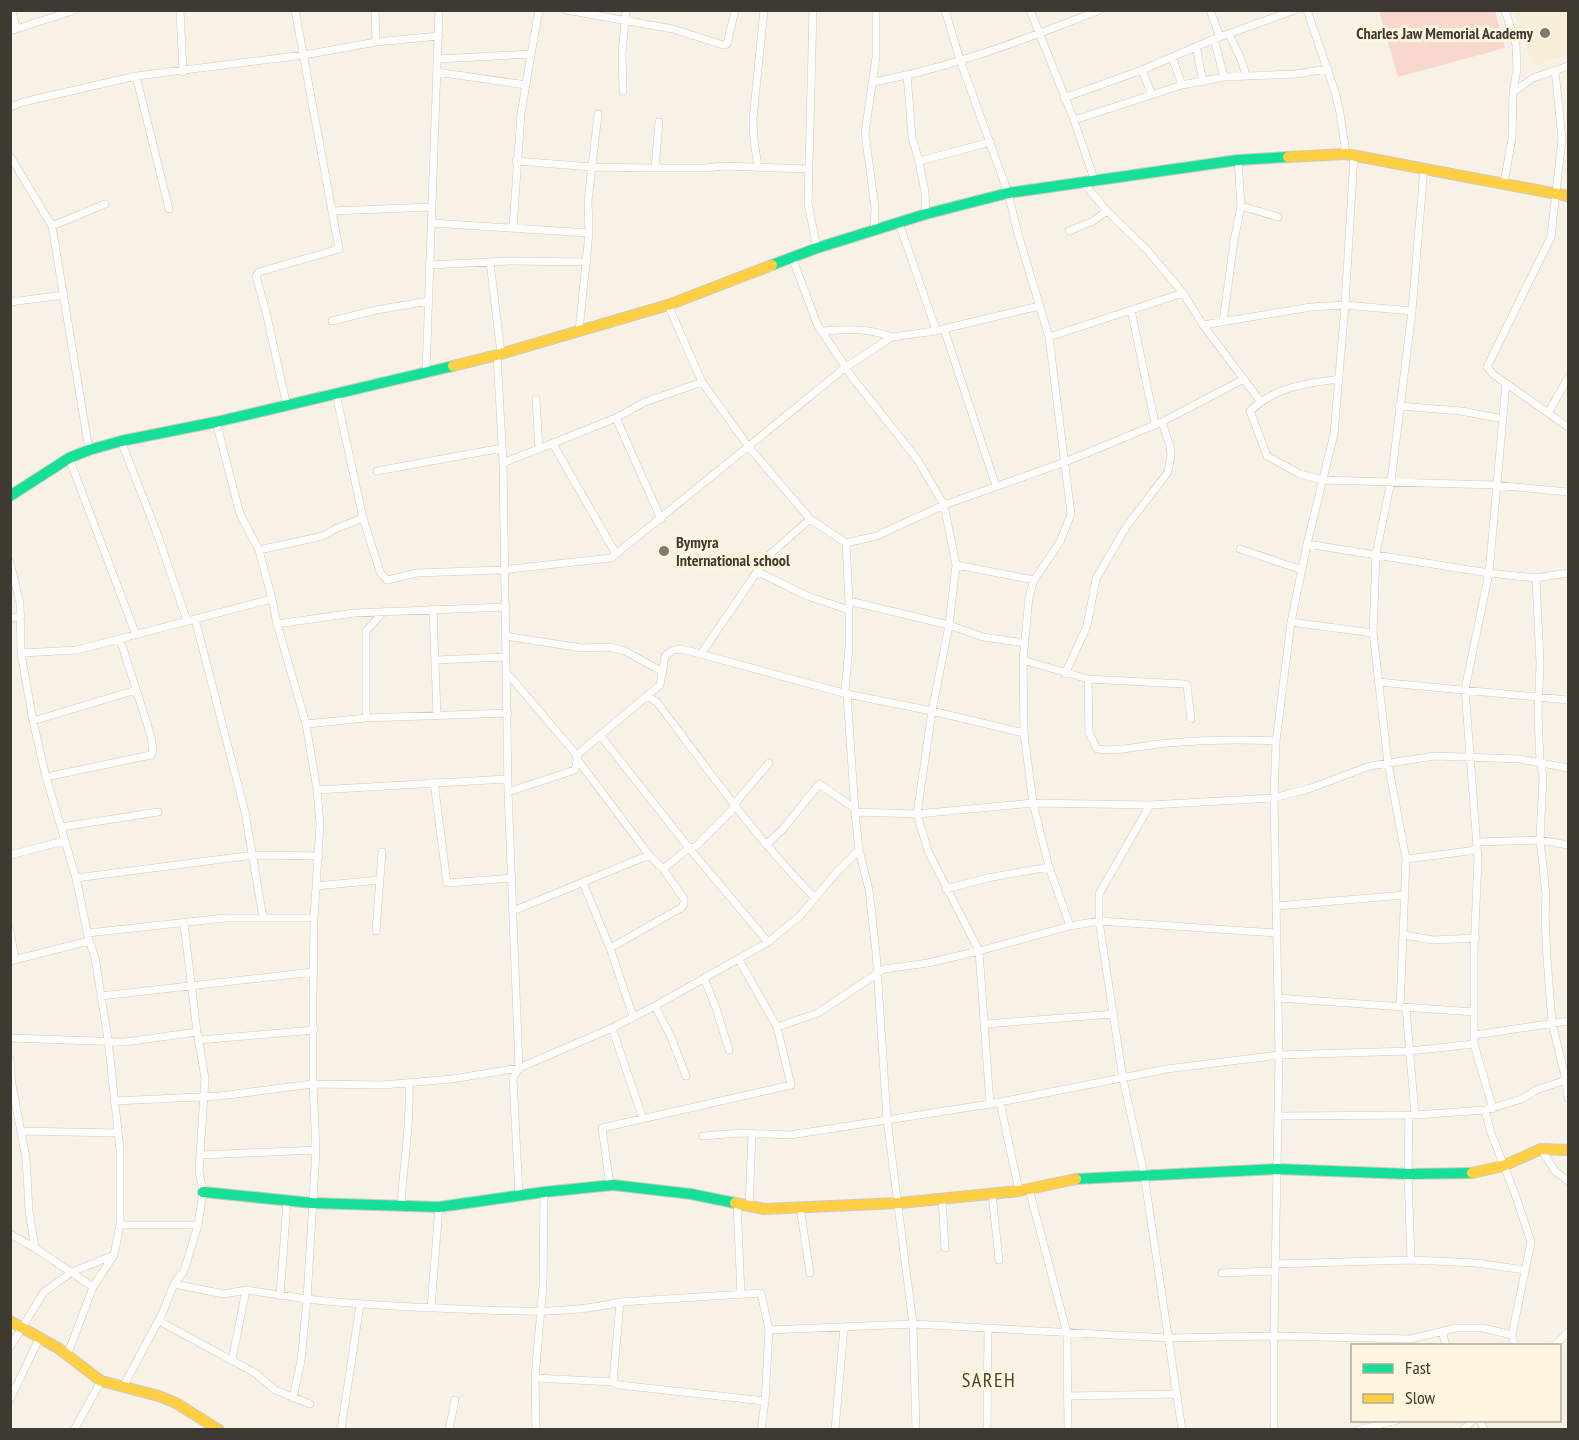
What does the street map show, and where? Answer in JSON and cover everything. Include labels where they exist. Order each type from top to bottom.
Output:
[{"type":"street","points":[[12,10],[13,30],[75,10]]},
{"type":"street","points":[[180,10],[183,72]]},
{"type":"street","points":[[287,406],[256,276],[259,272],[270,268],[339,249],[295,10]]},
{"type":"street","points":[[375,10],[376,42]]},
{"type":"street","points":[[426,372],[439,10]]},
{"type":"street","points":[[513,227],[516,160],[539,10]]},
{"type":"street","points":[[566,10],[674,29],[726,45],[735,10]]},
{"type":"street","points":[[623,91],[626,10]]},
{"type":"street","points":[[758,166],[753,119],[764,10]]},
{"type":"street","points":[[813,10],[808,204],[817,248]]},
{"type":"street","points":[[874,230],[875,208],[865,133],[876,57],[876,10]]},
{"type":"street","points":[[945,10],[960,60],[1008,193],[1049,337],[1071,514],[1060,542],[1034,580],[1029,597],[1023,660],[1024,733],[1032,803],[1049,867],[1070,926]]},
{"type":"street","points":[[1030,10],[1074,120],[1088,180],[1107,211],[1147,250],[1183,292],[1203,325],[1261,402]]},
{"type":"street","points":[[873,82],[960,60],[1039,34],[1100,10]]},
{"type":"street","points":[[1210,10],[1224,77]]},
{"type":"street","points":[[1064,98],[1295,10]]},
{"type":"street","points":[[1274,1430],[1279,1055],[1274,798],[1276,741],[1292,622],[1307,544],[1334,434],[1346,305],[1350,155],[1328,69],[1307,10]]},
{"type":"street","points":[[1504,183],[1512,138],[1513,92],[1517,69],[1515,45],[1505,10]]},
{"type":"street","points":[[1229,34],[1246,75]]},
{"type":"street","points":[[11,106],[136,76],[183,72],[304,55],[376,42],[439,36]]},
{"type":"street","points":[[1196,46],[1203,82]]},
{"type":"street","points":[[438,59],[531,54]]},
{"type":"street","points":[[1172,57],[1182,85]]},
{"type":"street","points":[[1513,92],[1533,78],[1569,66]]},
{"type":"street","points":[[1074,120],[1182,85],[1224,77],[1296,74],[1328,69]]},
{"type":"street","points":[[1142,70],[1152,95]]},
{"type":"street","points":[[1556,70],[1562,139],[1551,237],[1487,367],[1494,375],[1569,427]]},
{"type":"street","points":[[437,72],[526,85]]},
{"type":"street","points":[[907,75],[912,137],[925,192],[926,214]]},
{"type":"street","points":[[136,76],[169,209]]},
{"type":"street","points":[[579,331],[587,262],[588,201],[598,114]]},
{"type":"street","points":[[655,168],[659,122]]},
{"type":"street","points":[[919,161],[991,142]]},
{"type":"street","points":[[10,496],[69,458],[89,450],[121,441],[287,406],[499,355],[668,305],[817,248],[926,214],[1008,193],[1238,160],[1350,155],[1569,196]]},
{"type":"street","points":[[10,156],[52,226],[89,450]]},
{"type":"street","points":[[516,160],[592,167],[758,166],[808,169]]},
{"type":"street","points":[[1223,322],[1241,206],[1238,160]]},
{"type":"street","points":[[1411,1260],[1408,1174],[1412,1115],[1410,1051],[1403,1008],[1406,859],[1388,763],[1373,633],[1376,554],[1391,481],[1412,310],[1424,168]]},
{"type":"street","points":[[52,226],[105,204]]},
{"type":"street","points":[[1241,206],[1278,217]]},
{"type":"street","points":[[332,211],[431,207]]},
{"type":"street","points":[[1069,231],[1107,211]]},
{"type":"street","points":[[431,223],[589,233]]},
{"type":"street","points":[[899,223],[996,486]]},
{"type":"street","points":[[792,257],[816,324],[917,459],[944,505],[956,565],[949,625],[932,711],[917,814],[928,850],[979,951],[990,1104]]},
{"type":"street","points":[[490,262],[499,355],[503,463],[508,713],[507,779],[519,1068],[513,1078],[519,1196]]},
{"type":"street","points":[[429,264],[587,262]]},
{"type":"street","points":[[1049,337],[1183,292]]},
{"type":"street","points":[[10,302],[64,295]]},
{"type":"street","points":[[332,321],[376,310],[429,301]]},
{"type":"street","points":[[668,305],[702,382],[748,446],[810,519],[846,543],[876,536],[944,505],[1065,462],[1159,423],[1244,379]]},
{"type":"street","points":[[1203,325],[1311,307],[1346,305],[1412,310]]},
{"type":"street","points":[[336,394],[363,518],[380,572],[387,580],[426,572],[504,570],[611,558],[846,367],[892,337],[940,329],[1039,306]]},
{"type":"street","points":[[1065,674],[1087,627],[1095,579],[1126,527],[1168,472],[1170,446],[1159,423],[1131,310]]},
{"type":"street","points":[[822,332],[854,328],[875,330],[892,337]]},
{"type":"street","points":[[1548,414],[1569,378]]},
{"type":"street","points":[[1339,380],[1298,385],[1276,392],[1250,411],[1267,456],[1300,474],[1322,480],[1496,485],[1569,492]]},
{"type":"street","points":[[503,463],[615,418],[645,402],[702,382]]},
{"type":"street","points":[[1494,1109],[1474,1044],[1477,850],[1465,689],[1489,573],[1506,383]]},
{"type":"street","points":[[536,399],[539,449]]},
{"type":"street","points":[[1399,406],[1461,411],[1503,419]]},
{"type":"street","points":[[615,418],[661,519]]},
{"type":"street","points":[[216,422],[240,514],[259,550],[277,624],[306,724],[317,789],[320,824],[314,918],[313,1084],[316,1149],[307,1299],[301,1361],[293,1398]]},
{"type":"street","points":[[121,441],[157,533],[187,621]]},
{"type":"street","points":[[553,444],[616,554]]},
{"type":"street","points":[[377,471],[502,448]]},
{"type":"street","points":[[69,458],[136,635]]},
{"type":"street","points":[[259,550],[323,536],[334,529],[363,518]]},
{"type":"street","points":[[701,654],[767,557],[810,519]]},
{"type":"street","points":[[846,543],[849,647],[845,690],[859,850],[869,890],[887,1119],[913,1324],[916,1430]]},
{"type":"street","points":[[1307,544],[1489,573],[1536,578],[1569,573]]},
{"type":"street","points":[[1240,549],[1302,570]]},
{"type":"street","points":[[10,562],[20,603],[21,653],[33,721],[95,957],[108,1040],[121,1166],[118,1190],[120,1225],[114,1255],[93,1287],[67,1356]]},
{"type":"street","points":[[956,565],[1034,580]]},
{"type":"street","points":[[758,572],[807,596],[949,625],[983,637],[1025,643]]},
{"type":"street","points":[[1536,578],[1540,761],[1543,776],[1540,840],[1546,894],[1546,938],[1552,1023],[1569,1098]]},
{"type":"street","points":[[21,653],[77,650],[272,599]]},
{"type":"street","points":[[277,624],[354,613],[506,607]]},
{"type":"street","points":[[434,609],[437,715]]},
{"type":"street","points":[[366,718],[366,631],[384,611]]},
{"type":"street","points":[[10,618],[21,616]]},
{"type":"street","points":[[195,619],[231,755],[254,855],[263,918]]},
{"type":"street","points":[[1292,622],[1373,633]]},
{"type":"street","points":[[505,636],[582,648],[610,647],[625,651],[663,672]]},
{"type":"street","points":[[46,777],[151,755],[153,751],[151,736],[120,639]]},
{"type":"street","points":[[508,792],[575,770],[579,753],[660,685],[665,656],[673,650],[682,649],[847,694],[1024,733]]},
{"type":"street","points":[[435,660],[506,657]]},
{"type":"street","points":[[1023,660],[1088,679],[1187,685],[1191,719]]},
{"type":"street","points":[[507,673],[574,753],[684,899],[684,904],[610,948]]},
{"type":"street","points":[[1088,679],[1089,732],[1097,749],[1112,751],[1168,743],[1236,739],[1276,741]]},
{"type":"street","points":[[1378,682],[1569,700]]},
{"type":"street","points":[[33,721],[136,690]]},
{"type":"street","points":[[647,696],[657,702],[736,806],[793,876],[815,898]]},
{"type":"street","points":[[306,724],[366,718],[508,713]]},
{"type":"street","points":[[600,735],[689,848],[768,942]]},
{"type":"street","points":[[855,812],[917,814],[1032,803],[1150,805],[1274,798],[1311,788],[1370,766],[1436,756],[1540,761],[1569,768]]},
{"type":"street","points":[[663,869],[689,848],[696,846],[736,806],[736,801],[769,763]]},
{"type":"street","points":[[317,789],[507,779]]},
{"type":"street","points":[[434,782],[447,883],[512,878]]},
{"type":"street","points":[[767,844],[783,829],[819,784],[854,808],[855,812]]},
{"type":"street","points":[[1150,805],[1099,894],[1099,921],[1123,1079],[1144,1174],[1182,1430]]},
{"type":"street","points":[[61,826],[158,812]]},
{"type":"street","points":[[1476,842],[1540,840],[1569,845]]},
{"type":"street","points":[[10,855],[64,841]]},
{"type":"street","points":[[114,1101],[205,1097],[313,1084],[409,1083],[453,1079],[519,1068],[612,1028],[768,942],[800,916],[835,874],[859,850]]},
{"type":"street","points":[[1406,859],[1477,850]]},
{"type":"street","points":[[376,931],[382,852]]},
{"type":"street","points":[[76,878],[254,855],[319,856]]},
{"type":"street","points":[[513,911],[649,855]]},
{"type":"street","points":[[946,889],[987,878],[1049,867]]},
{"type":"street","points":[[316,886],[380,880]]},
{"type":"street","points":[[583,883],[610,948],[633,1016]]},
{"type":"street","points":[[1276,906],[1405,895]]},
{"type":"street","points":[[10,930],[13,961],[88,937],[225,918],[314,918]]},
{"type":"street","points":[[777,1027],[818,1013],[884,969],[928,963],[1070,926],[1099,921],[1276,933]]},
{"type":"street","points":[[123,1387],[159,1321],[174,1284],[184,1271],[198,1225],[203,1192],[199,1171],[206,1078],[197,1032],[184,924]]},
{"type":"street","points":[[1404,935],[1433,940],[1476,938]]},
{"type":"street","points":[[610,1186],[602,1128],[791,1085],[777,1027],[739,960]]},
{"type":"street","points":[[101,996],[314,972]]},
{"type":"street","points":[[704,978],[729,1050]]},
{"type":"street","points":[[1278,998],[1474,1012]]},
{"type":"street","points":[[655,1006],[671,1037],[686,1077]]},
{"type":"street","points":[[985,1024],[1114,1014]]},
{"type":"street","points":[[1475,1035],[1569,1021]]},
{"type":"street","points":[[612,1028],[644,1119]]},
{"type":"street","points":[[200,1040],[314,1030]]},
{"type":"street","points":[[10,1038],[125,1042],[197,1032]]},
{"type":"street","points":[[703,1136],[752,1133],[790,1135],[990,1104],[1167,1069],[1279,1055],[1410,1051],[1474,1044]]},
{"type":"street","points":[[10,1060],[12,1085],[26,1158],[29,1211],[35,1248]]},
{"type":"street","points":[[1278,1116],[1412,1115],[1494,1109],[1566,1080]]},
{"type":"street","points":[[401,1207],[403,1169],[410,1126],[409,1083]]},
{"type":"street","points":[[1000,1102],[1067,1333],[1068,1430]]},
{"type":"street","points":[[1485,1110],[1531,1242],[1512,1335],[1514,1344]]},
{"type":"street","points":[[21,1131],[117,1133]]},
{"type":"street","points":[[749,1206],[752,1133]]},
{"type":"street","points":[[201,1155],[316,1149]]},
{"type":"street","points":[[203,1192],[312,1203],[439,1207],[544,1192],[610,1186],[691,1194],[764,1209],[899,1203],[1024,1190],[1083,1178],[1144,1174],[1277,1169],[1408,1174],[1479,1173],[1503,1166],[1541,1149],[1569,1150]]},
{"type":"street","points":[[1541,1149],[1555,1171],[1569,1181]]},
{"type":"street","points":[[536,1430],[535,1378],[541,1312],[544,1192]]},
{"type":"street","points":[[992,1194],[999,1260]]},
{"type":"street","points":[[942,1199],[945,1248]]},
{"type":"street","points":[[280,1296],[287,1201]]},
{"type":"street","points":[[737,1204],[741,1294]]},
{"type":"street","points":[[430,1308],[439,1207]]},
{"type":"street","points":[[800,1207],[810,1274]]},
{"type":"street","points":[[120,1225],[198,1225]]},
{"type":"street","points":[[10,1234],[93,1287]]},
{"type":"street","points":[[10,1347],[39,1298],[72,1272],[114,1255]]},
{"type":"street","points":[[1222,1272],[1411,1260],[1476,1263],[1525,1270]]},
{"type":"street","points":[[61,1265],[63,1279]]},
{"type":"street","points":[[174,1284],[224,1294],[246,1290],[360,1305],[541,1312],[620,1302],[761,1293],[769,1330],[761,1430]]},
{"type":"street","points":[[232,1360],[246,1290]]},
{"type":"street","points":[[613,1382],[620,1302]]},
{"type":"street","points":[[341,1430],[360,1305]]},
{"type":"street","points":[[10,1321],[40,1337],[101,1381],[159,1396],[176,1403],[219,1430]]},
{"type":"street","points":[[159,1321],[255,1373],[275,1390],[309,1404]]},
{"type":"street","points":[[769,1330],[913,1324],[1169,1338],[1274,1336],[1411,1339],[1456,1328],[1483,1328],[1512,1335]]},
{"type":"street","points":[[835,1430],[844,1327]]},
{"type":"street","points":[[987,1430],[988,1329]]},
{"type":"street","points":[[1442,1332],[1445,1344]]},
{"type":"street","points":[[1556,1344],[1569,1332]]},
{"type":"street","points":[[10,1399],[40,1337]]},
{"type":"street","points":[[535,1378],[613,1382],[619,1385],[765,1401]]},
{"type":"street","points":[[74,1430],[101,1381]]},
{"type":"street","points":[[1068,1396],[1176,1394]]},
{"type":"street","points":[[449,1430],[455,1400]]},
{"type":"street","points":[[1359,1430],[1389,1426]]},
{"type":"shaded area","points":[[1379,11],[1495,11],[1505,48],[1398,77]]},
{"type":"shaded area","name":"Charles Jaw Memorial Academy","points":[[1514,11],[1568,11],[1568,55],[1533,65]]},
{"type":"traffic: fast","points":[[772,265],[817,248],[926,214],[1008,193],[1238,160],[1288,157]]},
{"type":"traffic: fast","points":[[10,496],[69,458],[89,450],[453,366]]},
{"type":"traffic: fast","points":[[1076,1179],[1277,1169],[1408,1174],[1472,1173]]},
{"type":"traffic: fast","points":[[203,1192],[312,1203],[439,1207],[613,1185],[691,1194],[735,1203]]},
{"type":"traffic: slow","points":[[1288,157],[1346,154],[1568,196]]},
{"type":"traffic: slow","points":[[453,366],[668,305],[772,265]]},
{"type":"traffic: slow","points":[[1472,1173],[1503,1166],[1541,1149],[1568,1150]]},
{"type":"traffic: slow","points":[[735,1203],[764,1209],[899,1203],[1019,1191],[1076,1179]]},
{"type":"traffic: slow","points":[[10,1321],[58,1348],[101,1381],[159,1396],[176,1403],[219,1430]]},
{"type":"place","name":"Charles Jaw Memorial Academy","points":[[1545,33]]},
{"type":"place","name":"Bymyra International school","points":[[664,551]]},
{"type":"district","name":"SAREH","points":[[989,1380]]}]
